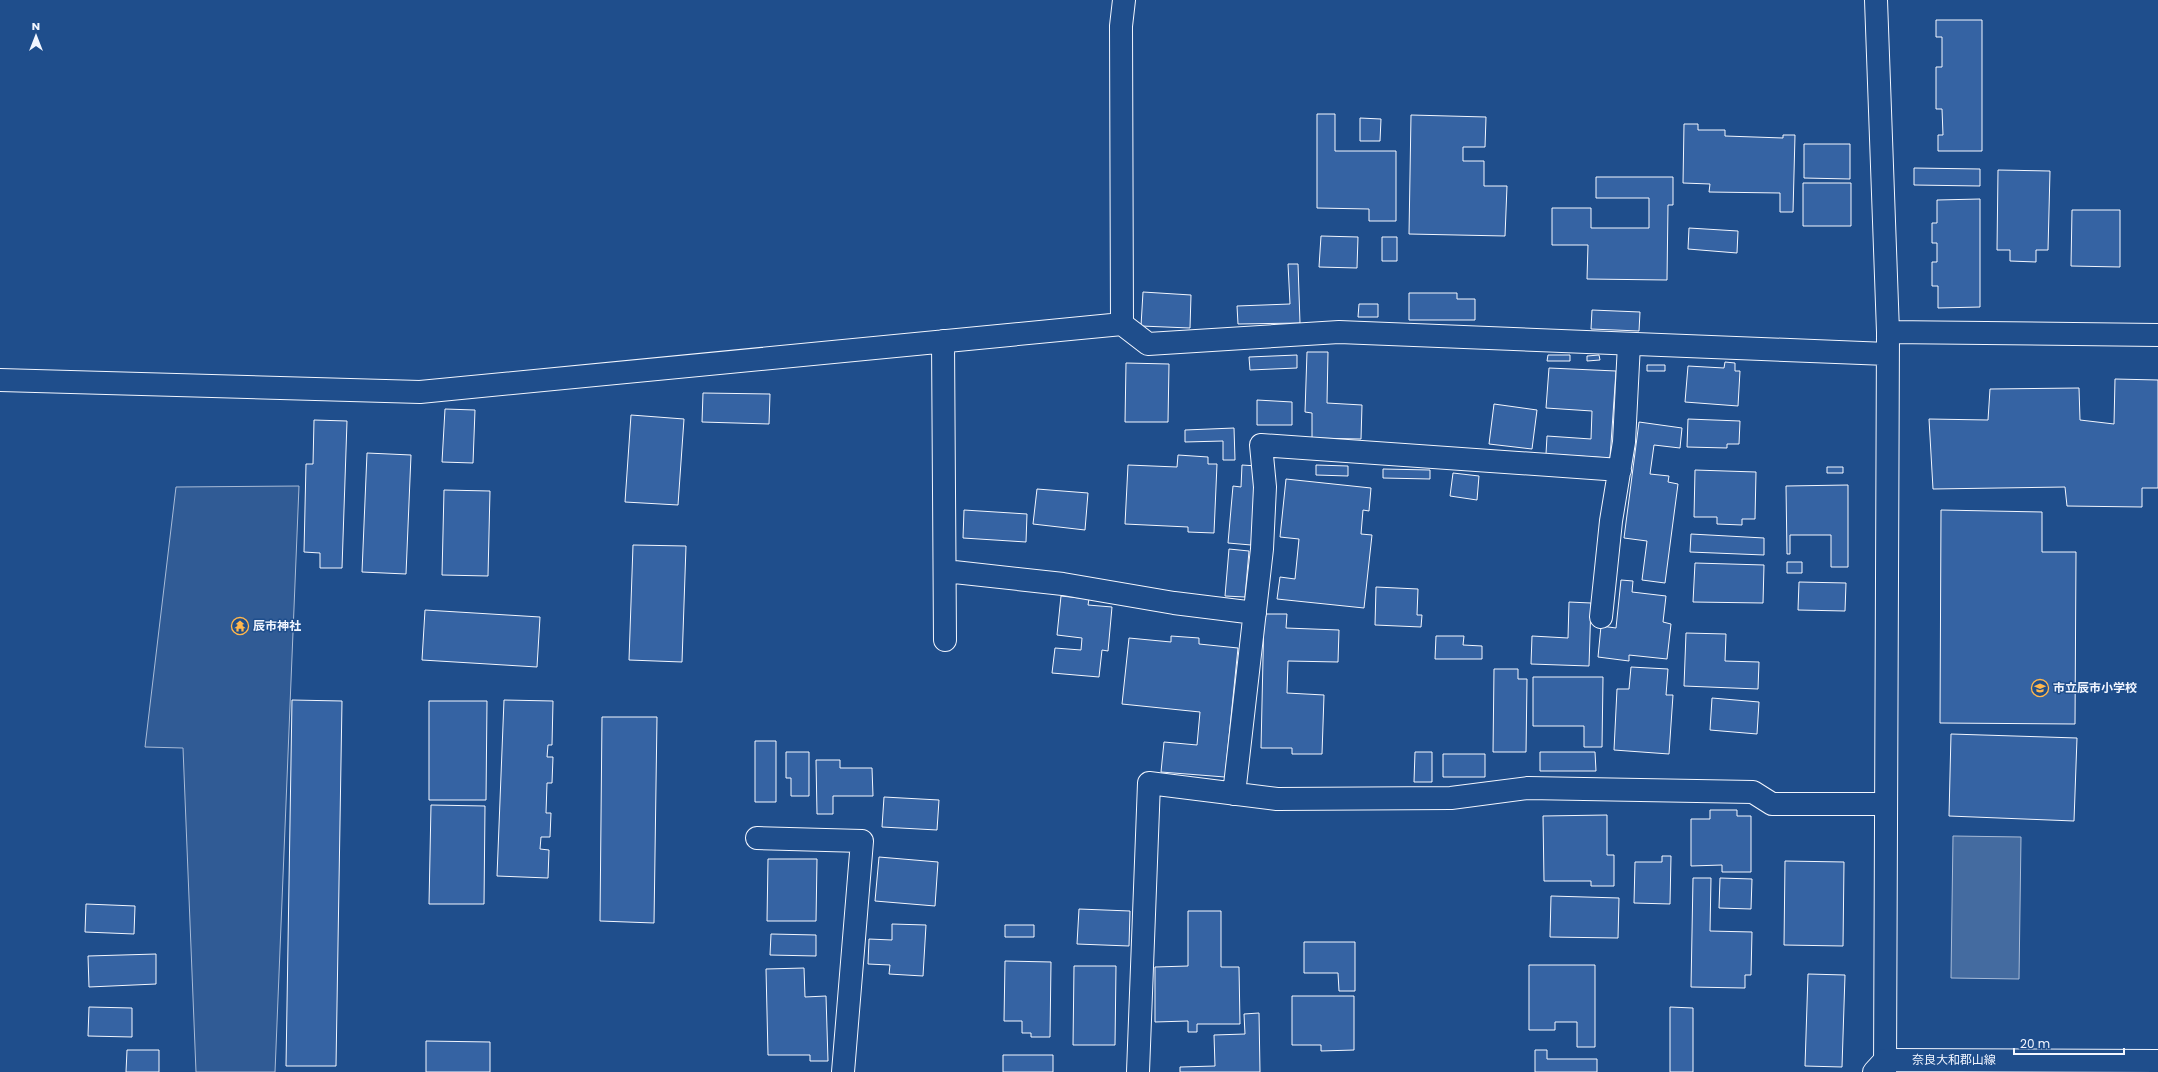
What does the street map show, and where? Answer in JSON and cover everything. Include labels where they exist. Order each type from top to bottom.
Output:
[{"type":"street","points":[[1122,324],[1121,26],[1124,0]]},
{"type":"street","points":[[1876,0],[1888,332],[1882,1068]]},
{"type":"street","points":[[0,380],[420,392],[1122,324],[1148,344],[1339,332],[1887,354]]},
{"type":"street","points":[[1888,332],[2158,335]]},
{"type":"street","points":[[943,341],[945,640]]},
{"type":"street","points":[[1600,617],[1611,521],[1624,442],[1629,344]]},
{"type":"street","points":[[1234,794],[1262,549],[1265,487],[1261,445],[1620,470]]},
{"type":"street","points":[[945,571],[1064,584],[1174,603],[1255,613]]},
{"type":"street","points":[[1138,1072],[1149,784],[1278,799],[1451,798],[1528,788],[1753,792],[1772,804],[1885,804]]},
{"type":"street","points":[[757,838],[862,841],[844,1072]]},
{"type":"street","name":"奈良大和郡山線","points":[[1882,1068],[2158,1060]]},
{"type":"shaded area","points":[[299,486],[275,1072],[196,1072],[183,748],[145,747],[176,487]]},
{"type":"shaded area","points":[[1953,836],[2021,837],[2019,979],[1951,978]]},
{"type":"building","points":[[1936,20],[1982,20],[1982,151],[1938,151],[1938,135],[1943,135],[1942,109],[1936,109],[1936,67],[1942,67],[1942,37],[1936,37]]},
{"type":"building","points":[[1317,114],[1335,114],[1335,151],[1396,151],[1396,221],[1369,221],[1369,209],[1317,208]]},
{"type":"building","points":[[1411,115],[1486,117],[1485,147],[1463,147],[1463,161],[1484,161],[1484,186],[1507,186],[1505,236],[1409,234]]},
{"type":"building","points":[[1360,118],[1381,119],[1380,141],[1360,141]]},
{"type":"building","points":[[1684,124],[1698,124],[1698,130],[1725,130],[1725,136],[1783,138],[1783,135],[1795,135],[1793,212],[1780,212],[1780,193],[1709,192],[1710,184],[1683,183]]},
{"type":"building","points":[[1804,144],[1850,144],[1850,179],[1804,178]]},
{"type":"building","points":[[1914,168],[1980,169],[1980,186],[1914,185]]},
{"type":"building","points":[[1998,170],[2050,171],[2048,250],[2036,250],[2036,262],[2010,261],[2010,250],[1997,250]]},
{"type":"building","points":[[1596,177],[1673,177],[1673,205],[1668,205],[1667,280],[1587,279],[1588,245],[1552,245],[1552,208],[1591,208],[1591,228],[1649,228],[1649,198],[1596,198]]},
{"type":"building","points":[[1803,183],[1851,183],[1851,226],[1803,226]]},
{"type":"building","points":[[1980,199],[1980,307],[1938,308],[1938,286],[1932,286],[1932,262],[1937,262],[1937,243],[1932,243],[1932,223],[1937,223],[1937,200]]},
{"type":"building","points":[[2072,210],[2120,210],[2120,267],[2071,266]]},
{"type":"building","points":[[1689,228],[1738,231],[1737,253],[1688,249]]},
{"type":"building","points":[[1321,236],[1358,237],[1357,268],[1319,267]]},
{"type":"building","points":[[1382,237],[1397,237],[1397,261],[1382,261]]},
{"type":"building","points":[[1288,264],[1298,264],[1300,323],[1238,324],[1237,306],[1290,304]]},
{"type":"building","points":[[1143,292],[1191,295],[1190,328],[1141,326]]},
{"type":"building","points":[[1409,293],[1457,293],[1457,299],[1475,299],[1475,320],[1409,320]]},
{"type":"building","points":[[1359,304],[1378,304],[1378,317],[1358,317]]},
{"type":"building","points":[[1592,310],[1640,312],[1639,331],[1591,329]]},
{"type":"building","points":[[1307,352],[1328,352],[1327,403],[1362,405],[1361,439],[1312,438],[1312,413],[1305,412]]},
{"type":"building","points":[[1297,355],[1297,368],[1250,370],[1249,357]]},
{"type":"building","points":[[1548,355],[1570,355],[1570,361],[1547,361]]},
{"type":"building","points":[[1599,355],[1600,360],[1587,361],[1587,356]]},
{"type":"building","points":[[1725,362],[1735,363],[1735,371],[1740,371],[1738,406],[1685,402],[1688,366],[1724,368]]},
{"type":"building","points":[[1126,363],[1169,364],[1168,422],[1125,422]]},
{"type":"building","points":[[1647,365],[1665,365],[1665,371],[1647,371]]},
{"type":"building","points":[[1549,368],[1616,371],[1610,458],[1546,454],[1547,436],[1591,439],[1592,411],[1546,408]]},
{"type":"building","points":[[2115,379],[2158,380],[2158,488],[2142,488],[2142,507],[2067,506],[2065,487],[1933,489],[1929,419],[1988,420],[1990,389],[2079,388],[2080,420],[2114,424]]},
{"type":"building","points":[[703,393],[770,394],[769,424],[702,422]]},
{"type":"building","points":[[1257,400],[1292,402],[1292,425],[1257,425]]},
{"type":"building","points":[[1494,404],[1537,410],[1532,449],[1489,444]]},
{"type":"building","points":[[445,409],[475,410],[473,463],[442,462]]},
{"type":"building","points":[[631,415],[684,419],[678,505],[625,502]]},
{"type":"building","points":[[1688,419],[1740,421],[1739,444],[1727,444],[1727,448],[1687,447]]},
{"type":"building","points":[[314,420],[347,421],[342,568],[320,568],[320,553],[304,552],[306,464],[313,464]]},
{"type":"building","points":[[1639,422],[1682,428],[1680,448],[1654,445],[1650,474],[1669,476],[1668,482],[1678,484],[1665,583],[1642,580],[1647,541],[1624,538]]},
{"type":"building","points":[[1234,428],[1235,460],[1223,460],[1223,441],[1185,442],[1185,430]]},
{"type":"building","points":[[367,453],[411,455],[406,574],[362,572]]},
{"type":"building","points":[[1178,455],[1208,457],[1208,464],[1217,464],[1214,533],[1188,532],[1188,527],[1125,524],[1128,465],[1177,467]]},
{"type":"building","points":[[1242,465],[1257,466],[1251,545],[1228,543],[1233,486],[1241,487]]},
{"type":"building","points":[[1316,465],[1348,466],[1348,476],[1316,475]]},
{"type":"building","points":[[1827,467],[1843,467],[1843,473],[1827,473]]},
{"type":"building","points":[[1383,469],[1430,470],[1430,479],[1383,478]]},
{"type":"building","points":[[1695,470],[1756,472],[1755,519],[1742,519],[1742,525],[1717,524],[1717,517],[1694,517]]},
{"type":"building","points":[[1453,473],[1479,476],[1477,500],[1450,496]]},
{"type":"building","points":[[1286,479],[1371,488],[1369,511],[1363,510],[1361,534],[1372,535],[1364,608],[1277,599],[1280,577],[1295,579],[1299,539],[1280,537]]},
{"type":"building","points":[[1848,485],[1848,567],[1831,567],[1831,535],[1790,535],[1790,554],[1787,554],[1786,486]]},
{"type":"building","points":[[1037,489],[1088,493],[1085,530],[1033,524]]},
{"type":"building","points":[[444,490],[490,491],[488,576],[442,575]]},
{"type":"building","points":[[964,510],[1027,514],[1026,542],[963,538]]},
{"type":"building","points":[[1941,510],[2042,512],[2042,552],[2076,552],[2075,724],[1940,723]]},
{"type":"building","points":[[1691,534],[1764,538],[1764,555],[1690,552]]},
{"type":"building","points":[[633,545],[686,546],[682,662],[629,660]]},
{"type":"building","points":[[1229,549],[1249,551],[1245,597],[1225,596]]},
{"type":"building","points":[[1787,562],[1802,562],[1802,573],[1787,573]]},
{"type":"building","points":[[1695,563],[1764,565],[1763,603],[1693,602]]},
{"type":"building","points":[[1621,580],[1633,581],[1632,592],[1666,596],[1663,622],[1671,624],[1667,659],[1629,655],[1629,661],[1598,657],[1601,626],[1616,628]]},
{"type":"building","points":[[1799,582],[1846,583],[1845,611],[1798,610]]},
{"type":"building","points":[[1376,587],[1418,589],[1417,615],[1422,615],[1421,627],[1375,625]]},
{"type":"building","points":[[1061,596],[1089,599],[1088,605],[1112,607],[1108,651],[1102,650],[1099,677],[1052,673],[1055,648],[1081,650],[1082,638],[1057,635]]},
{"type":"building","points":[[1569,602],[1591,603],[1589,666],[1531,664],[1532,636],[1568,638]]},
{"type":"building","points":[[425,610],[540,617],[537,667],[422,660]]},
{"type":"building","points":[[1264,614],[1287,614],[1286,628],[1339,630],[1338,662],[1288,661],[1287,693],[1324,695],[1322,754],[1292,754],[1292,748],[1261,748]]},
{"type":"building","points":[[1686,633],[1726,634],[1725,661],[1759,662],[1758,689],[1684,686]]},
{"type":"building","points":[[1171,636],[1199,638],[1199,644],[1238,648],[1225,777],[1161,772],[1164,742],[1197,745],[1200,712],[1122,704],[1129,638],[1171,642]]},
{"type":"building","points":[[1436,636],[1464,636],[1463,645],[1482,646],[1482,659],[1435,659]]},
{"type":"building","points":[[1631,667],[1668,669],[1666,695],[1673,695],[1669,754],[1614,750],[1617,689],[1629,689]]},
{"type":"building","points":[[1494,669],[1518,669],[1518,679],[1527,679],[1526,752],[1493,752]]},
{"type":"building","points":[[1533,677],[1603,677],[1602,747],[1584,747],[1584,726],[1533,726]]},
{"type":"building","points":[[1712,698],[1759,702],[1757,734],[1710,730]]},
{"type":"building","points":[[292,700],[342,701],[336,1066],[286,1066]]},
{"type":"building","points":[[504,700],[553,701],[552,745],[548,745],[547,757],[553,757],[552,783],[547,783],[546,813],[551,813],[550,837],[541,837],[540,849],[549,850],[548,878],[497,876]]},
{"type":"building","points":[[429,701],[487,701],[486,800],[429,800]]},
{"type":"building","points":[[602,717],[657,717],[654,923],[600,921]]},
{"type":"building","points":[[1951,734],[2077,738],[2074,821],[1949,816]]},
{"type":"building","points":[[755,741],[776,741],[776,802],[755,802]]},
{"type":"building","points":[[786,752],[809,752],[809,796],[791,796],[791,778],[786,778]]},
{"type":"building","points":[[1415,752],[1432,752],[1432,782],[1414,782]]},
{"type":"building","points":[[1540,752],[1595,752],[1596,771],[1540,771]]},
{"type":"building","points":[[1443,754],[1485,754],[1485,777],[1443,777]]},
{"type":"building","points":[[816,760],[840,760],[840,768],[872,768],[873,796],[833,796],[833,814],[817,814]]},
{"type":"building","points":[[884,797],[939,800],[937,830],[882,827]]},
{"type":"building","points":[[431,805],[485,806],[484,904],[429,904]]},
{"type":"building","points":[[1710,810],[1737,810],[1737,816],[1751,816],[1751,872],[1722,872],[1722,865],[1691,866],[1691,819],[1710,819]]},
{"type":"building","points":[[1607,815],[1607,855],[1614,855],[1614,886],[1591,886],[1591,881],[1544,881],[1543,816]]},
{"type":"building","points":[[1662,856],[1671,856],[1670,904],[1634,903],[1635,862],[1662,862]]},
{"type":"building","points":[[879,857],[938,862],[935,906],[875,901]]},
{"type":"building","points":[[768,859],[817,859],[816,921],[767,921]]},
{"type":"building","points":[[1785,861],[1844,862],[1843,946],[1784,945]]},
{"type":"building","points":[[1693,878],[1711,878],[1710,931],[1752,932],[1751,975],[1745,975],[1745,988],[1691,987]]},
{"type":"building","points":[[1720,878],[1752,879],[1751,909],[1719,908]]},
{"type":"building","points":[[1551,896],[1619,898],[1618,938],[1550,937]]},
{"type":"building","points":[[86,904],[135,906],[134,934],[85,932]]},
{"type":"building","points":[[1079,909],[1130,911],[1129,946],[1077,944]]},
{"type":"building","points":[[1188,911],[1221,911],[1221,967],[1239,967],[1240,1024],[1197,1024],[1197,1032],[1188,1032],[1188,1021],[1155,1022],[1155,967],[1188,966]]},
{"type":"building","points":[[892,924],[926,925],[923,976],[889,974],[890,965],[868,964],[869,939],[892,940]]},
{"type":"building","points":[[1005,925],[1034,925],[1034,937],[1005,937]]},
{"type":"building","points":[[771,934],[816,935],[816,956],[770,955]]},
{"type":"building","points":[[1304,942],[1355,942],[1355,991],[1339,991],[1338,973],[1304,973]]},
{"type":"building","points":[[156,954],[156,984],[89,987],[88,956]]},
{"type":"building","points":[[1005,961],[1051,962],[1050,1037],[1031,1037],[1031,1033],[1022,1033],[1022,1021],[1004,1021]]},
{"type":"building","points":[[1529,965],[1595,965],[1595,1047],[1577,1047],[1577,1022],[1555,1022],[1555,1030],[1529,1030]]},
{"type":"building","points":[[1074,966],[1116,966],[1115,1045],[1073,1045]]},
{"type":"building","points":[[804,968],[805,997],[826,996],[828,1061],[810,1061],[810,1055],[768,1055],[766,969]]},
{"type":"building","points":[[1808,974],[1845,975],[1842,1067],[1805,1066]]},
{"type":"building","points":[[1292,996],[1354,996],[1354,1050],[1321,1051],[1321,1045],[1292,1045]]},
{"type":"building","points":[[89,1007],[132,1008],[132,1037],[88,1036]]},
{"type":"building","points":[[1670,1007],[1693,1008],[1693,1072],[1670,1072]]},
{"type":"building","points":[[1259,1013],[1260,1072],[1180,1072],[1180,1067],[1215,1066],[1214,1035],[1245,1034],[1244,1014]]},
{"type":"building","points":[[426,1041],[490,1042],[490,1072],[426,1072]]},
{"type":"building","points":[[127,1050],[159,1050],[159,1072],[126,1072]]},
{"type":"building","points":[[1535,1050],[1547,1050],[1547,1059],[1597,1059],[1597,1072],[1535,1072]]},
{"type":"building","points":[[1003,1055],[1053,1055],[1053,1072],[1003,1072]]},
{"type":"place","name":"辰市神社","points":[[240,626]]},
{"type":"place","name":"市立辰市小学校","points":[[2040,688]]}]
